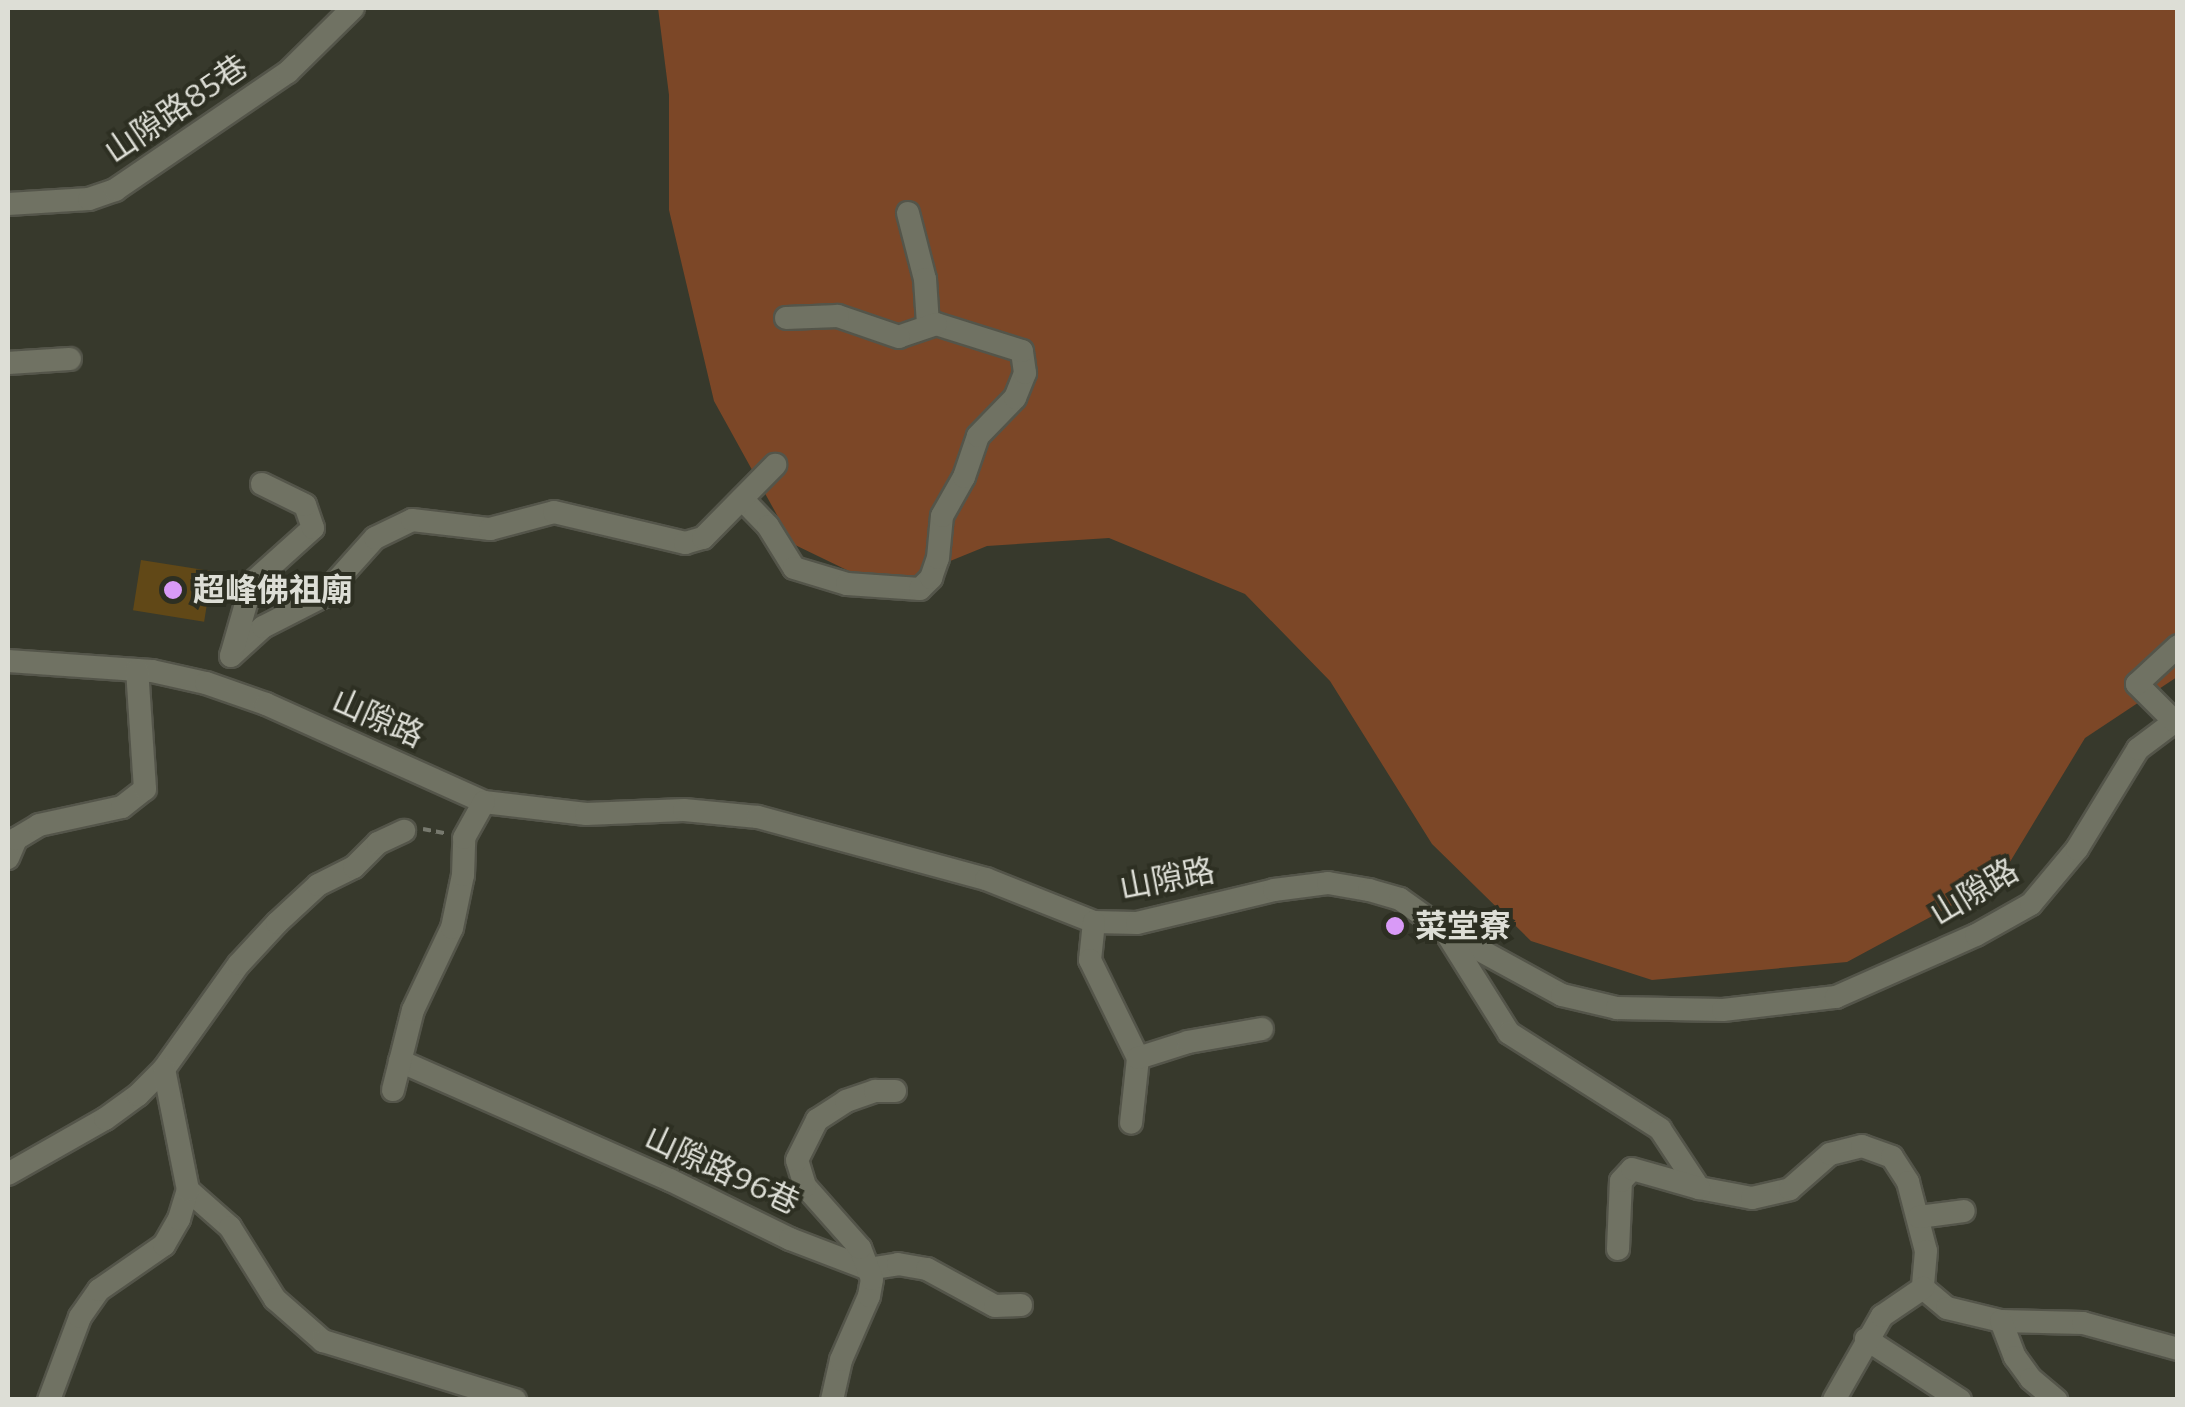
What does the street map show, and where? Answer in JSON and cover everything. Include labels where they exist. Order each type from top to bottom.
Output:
[{"type":"street","name":"山隙路85巷","points":[[8,204],[106,195],[288,72],[353,8]]},
{"type":"street","points":[[908,213],[925,279],[928,324]]},
{"type":"street","points":[[742,499],[768,526],[794,568],[847,584],[908,592],[920,589],[931,578],[938,558],[942,516],[964,477],[978,436],[1015,398],[1026,373],[1022,351],[928,324],[899,337],[838,316],[786,318]]},
{"type":"street","points":[[8,363],[70,359]]},
{"type":"street","points":[[231,656],[264,627],[322,597],[375,538],[412,520],[490,529],[554,512],[685,543],[703,538],[775,466]]},
{"type":"street","points":[[222,688],[252,584],[313,528],[305,505],[262,484]]},
{"type":"street","points":[[2176,720],[2137,684],[2178,646]]},
{"type":"street","name":"山隙路","points":[[8,662],[136,670],[222,688],[484,802],[586,814],[684,810],[758,817],[986,879],[1094,922],[1137,922],[1274,890],[1328,883],[1400,898],[1445,931],[1562,994],[1617,1008],[1723,1010],[1836,996],[1976,935],[2031,904],[2078,849],[2138,749],[2176,720]]},
{"type":"street","points":[[8,858],[16,840],[39,825],[122,808],[145,789],[136,670]]},
{"type":"street","points":[[393,1090],[423,986],[452,928],[463,876],[464,838],[484,802]]},
{"type":"street","points":[[8,1174],[105,1119],[164,1069],[239,964],[277,923],[318,885],[354,867],[378,843],[404,831]]},
{"type":"street","points":[[1094,922],[1090,960],[1138,1058],[1132,1123]]},
{"type":"street","points":[[1445,931],[1508,1033],[1660,1130],[1699,1188]]},
{"type":"street","points":[[1138,1058],[1188,1042],[1262,1029]]},
{"type":"street","name":"山隙路96巷","points":[[400,1061],[670,1180],[790,1239],[868,1268],[898,1264],[927,1269],[995,1306],[1021,1305]]},
{"type":"street","points":[[49,1400],[80,1316],[98,1290],[164,1245],[179,1219],[188,1190],[164,1069]]},
{"type":"street","points":[[832,1400],[840,1360],[870,1296],[868,1268],[860,1248],[805,1186],[798,1160],[817,1120],[846,1101],[875,1091],[895,1091]]},
{"type":"street","points":[[1618,1249],[1621,1181],[1632,1170],[1752,1198],[1790,1189],[1830,1154],[1862,1146],[1892,1156],[1908,1182],[1926,1251],[1923,1288]]},
{"type":"street","points":[[188,1190],[230,1226],[275,1299],[323,1341],[515,1400]]},
{"type":"street","points":[[1919,1217],[1964,1211]]},
{"type":"street","points":[[1923,1288],[1947,1308],[2001,1321],[2083,1323],[2178,1349]]},
{"type":"street","points":[[1834,1400],[1882,1316],[1923,1288]]},
{"type":"street","points":[[2001,1321],[2015,1357],[2030,1379],[2056,1400]]},
{"type":"street","points":[[1866,1339],[1960,1400]]},
{"type":"path","points":[[404,831],[424,829],[464,838]]},
{"type":"shaded area","points":[[658,8],[2177,8],[2177,677],[2085,738],[1999,880],[1847,962],[1652,980],[1531,941],[1432,844],[1330,681],[1245,594],[1109,538],[987,546],[884,588],[793,544],[714,401],[669,210],[669,95]]},
{"type":"building","name":"超峰佛祖廟","points":[[141,560],[212,571],[204,622],[133,610]]},
{"type":"place","name":"超峰佛祖廟","points":[[173,590]]},
{"type":"place","name":"菜堂寮","points":[[1395,926]]}]
